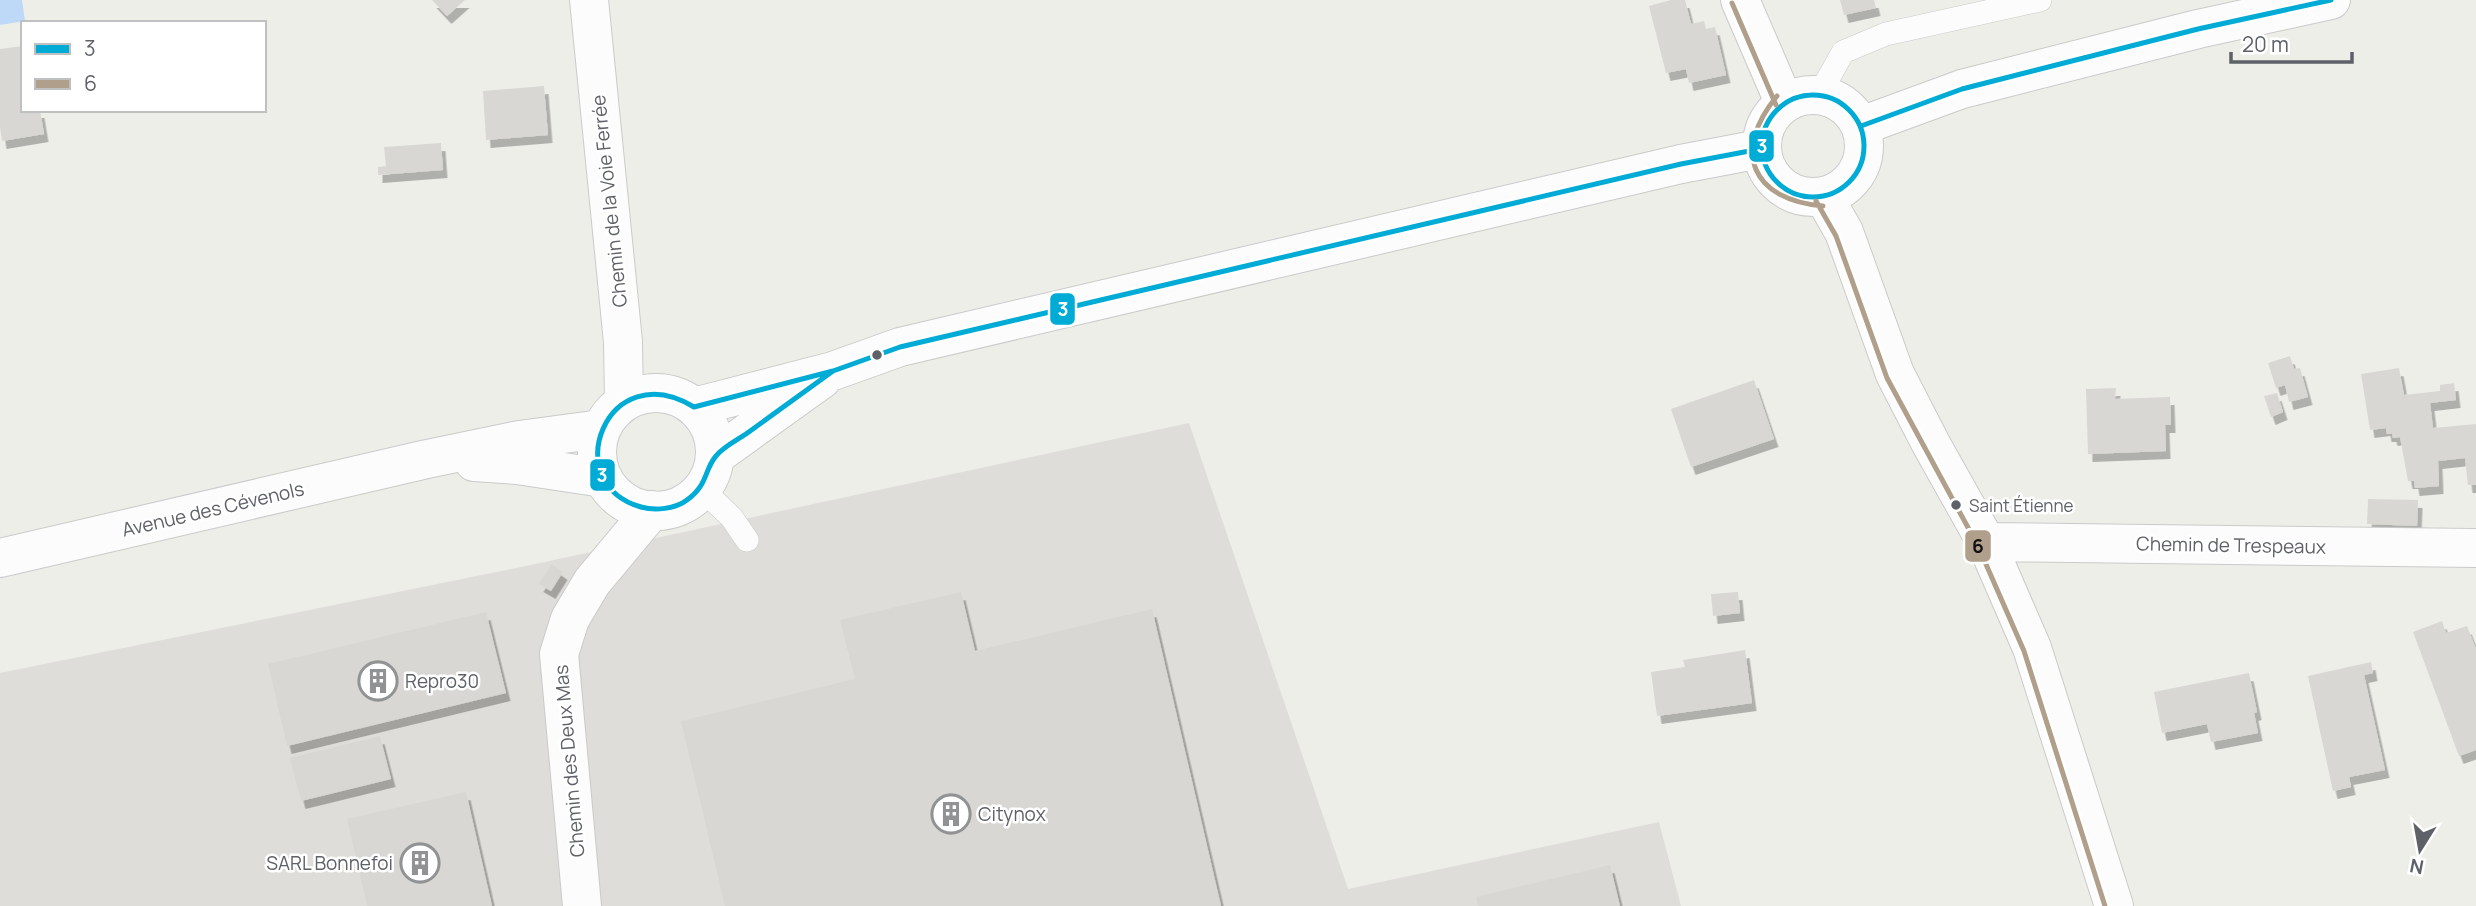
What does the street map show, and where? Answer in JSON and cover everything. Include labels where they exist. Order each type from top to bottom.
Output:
[{"type":"street","name":"Chemin de la Voie Ferrée","points":[[589,0],[623,342],[613,416]]},
{"type":"street","points":[[1740,0],[1802,99]]},
{"type":"street","points":[[1861,126],[1962,89],[2198,29],[2330,0]]},
{"type":"street","points":[[1802,99],[1836,100],[1851,111],[1861,126],[1865,143],[1862,161],[1854,177],[1841,190],[1824,197],[1789,193],[1775,182],[1765,166],[1760,149],[1763,131],[1771,115],[1802,99]]},
{"type":"street","points":[[694,407],[833,371],[900,347],[1682,164],[1760,149]]},
{"type":"street","points":[[1824,197],[1844,232],[1895,374],[1986,542],[2032,648],[2114,906]]},
{"type":"street","points":[[708,472],[713,437],[710,428],[694,407],[678,397],[660,393],[642,394],[613,416],[597,446],[598,462],[625,495],[671,508],[688,502],[708,472],[833,371]]},
{"type":"street","name":"Avenue des Cévenols","points":[[0,558],[519,440],[613,416]]},
{"type":"street","name":"Avenue des Cévenols","points":[[427,459],[517,465],[625,495]]},
{"type":"street","name":"Chemin des Deux Mas","points":[[582,906],[559,654],[570,619],[593,582],[625,495]]},
{"type":"street","name":"Chemin de Trespeaux","points":[[1986,542],[2476,548]]},
{"type":"lane","points":[[1802,99],[1843,52],[1886,34],[2040,0]]},
{"type":"lane","points":[[708,472],[747,540]]},
{"type":"shaded area","points":[[1189,423],[1348,889],[1659,822],[1681,906],[0,906],[0,673],[526,566]]},
{"type":"water","points":[[0,0],[22,0],[25,21],[0,25]]},
{"type":"building","points":[[432,0],[465,0],[447,16]]},
{"type":"building","points":[[1671,0],[1685,0],[1691,24],[1704,21],[1706,29],[1715,27],[1726,75],[1689,83],[1686,69],[1666,73],[1649,6]]},
{"type":"building","points":[[1840,0],[1874,0],[1876,8],[1844,15]]},
{"type":"building","points":[[21,46],[21,112],[40,112],[44,134],[2,141],[0,49]]},
{"type":"building","points":[[544,86],[548,135],[486,140],[483,91]]},
{"type":"building","points":[[441,143],[443,170],[378,175],[378,167],[386,166],[384,147]]},
{"type":"building","points":[[2290,356],[2294,369],[2300,368],[2308,397],[2289,402],[2285,385],[2276,388],[2268,363]]},
{"type":"building","points":[[2399,368],[2404,395],[2440,391],[2440,385],[2454,383],[2456,400],[2430,403],[2433,428],[2476,424],[2476,485],[2468,485],[2465,458],[2438,461],[2439,486],[2415,488],[2414,481],[2408,481],[2400,437],[2393,438],[2392,434],[2387,434],[2386,428],[2370,430],[2361,374]]},
{"type":"building","points":[[1754,380],[1774,439],[1691,467],[1671,409]]},
{"type":"building","points":[[2116,388],[2115,399],[2170,397],[2171,425],[2165,425],[2166,451],[2088,454],[2086,389]]},
{"type":"building","points":[[2277,393],[2283,412],[2271,417],[2264,396]]},
{"type":"building","points":[[2368,499],[2418,500],[2417,526],[2367,524]]},
{"type":"building","points":[[552,564],[563,572],[551,591],[539,584]]},
{"type":"building","name":"Citynox","points":[[961,592],[975,651],[1152,609],[1221,906],[725,906],[681,721],[855,679],[840,620]]},
{"type":"building","points":[[1738,592],[1740,613],[1713,616],[1711,594]]},
{"type":"building","name":"Repro30","points":[[486,612],[506,693],[287,746],[268,664]]},
{"type":"building","points":[[2442,621],[2446,633],[2467,626],[2476,649],[2476,750],[2459,756],[2413,632]]},
{"type":"building","points":[[1745,650],[1752,703],[1657,716],[1651,672],[1685,667],[1683,660]]},
{"type":"building","points":[[2371,662],[2373,673],[2364,675],[2385,770],[2349,777],[2351,787],[2333,791],[2308,676]]},
{"type":"building","points":[[2249,673],[2257,712],[2254,713],[2258,733],[2211,742],[2207,724],[2162,733],[2154,692]]},
{"type":"building","points":[[380,736],[391,779],[301,801],[290,758]]},
{"type":"building","name":"SARL Bonnefoi","points":[[466,792],[492,906],[367,906],[347,819]]},
{"type":"building","points":[[1610,865],[1620,906],[1478,906],[1476,897]]},
{"type":"transit line","name":"3","points":[[1861,126],[1962,89],[2198,29],[2331,0]]},
{"type":"transit line","name":"6","points":[[1732,3],[1776,105]]},
{"type":"transit line","name":"3","points":[[1813,95],[1842,103],[1856,117],[1864,146],[1856,175],[1842,189],[1813,197],[1784,189],[1770,175],[1762,146],[1770,117],[1784,103],[1813,95]]},
{"type":"transit line","name":"6","points":[[1777,96],[1763,117],[1755,136],[1753,154],[1756,170],[1765,183],[1779,194],[1799,202],[1823,206]]},
{"type":"transit line","name":"3","points":[[833,371],[900,347],[1681,164],[1760,149]]},
{"type":"transit line","name":"6","points":[[1816,201],[1836,236],[1887,378],[1978,546],[2024,651],[2105,906]]},
{"type":"transit line","name":"3","points":[[833,371],[722,450],[712,461],[699,489],[682,503],[665,508],[641,507],[616,494],[602,474],[598,451],[603,428],[617,409],[637,397],[663,395],[694,407],[833,371]]},
{"type":"place","name":"Saint Étienne","points":[[1956,505]]},
{"type":"place","name":"Repro30","points":[[378,681]]},
{"type":"place","name":"Citynox","points":[[951,814]]},
{"type":"place","name":"SARL Bonnefoi","points":[[420,863]]}]
